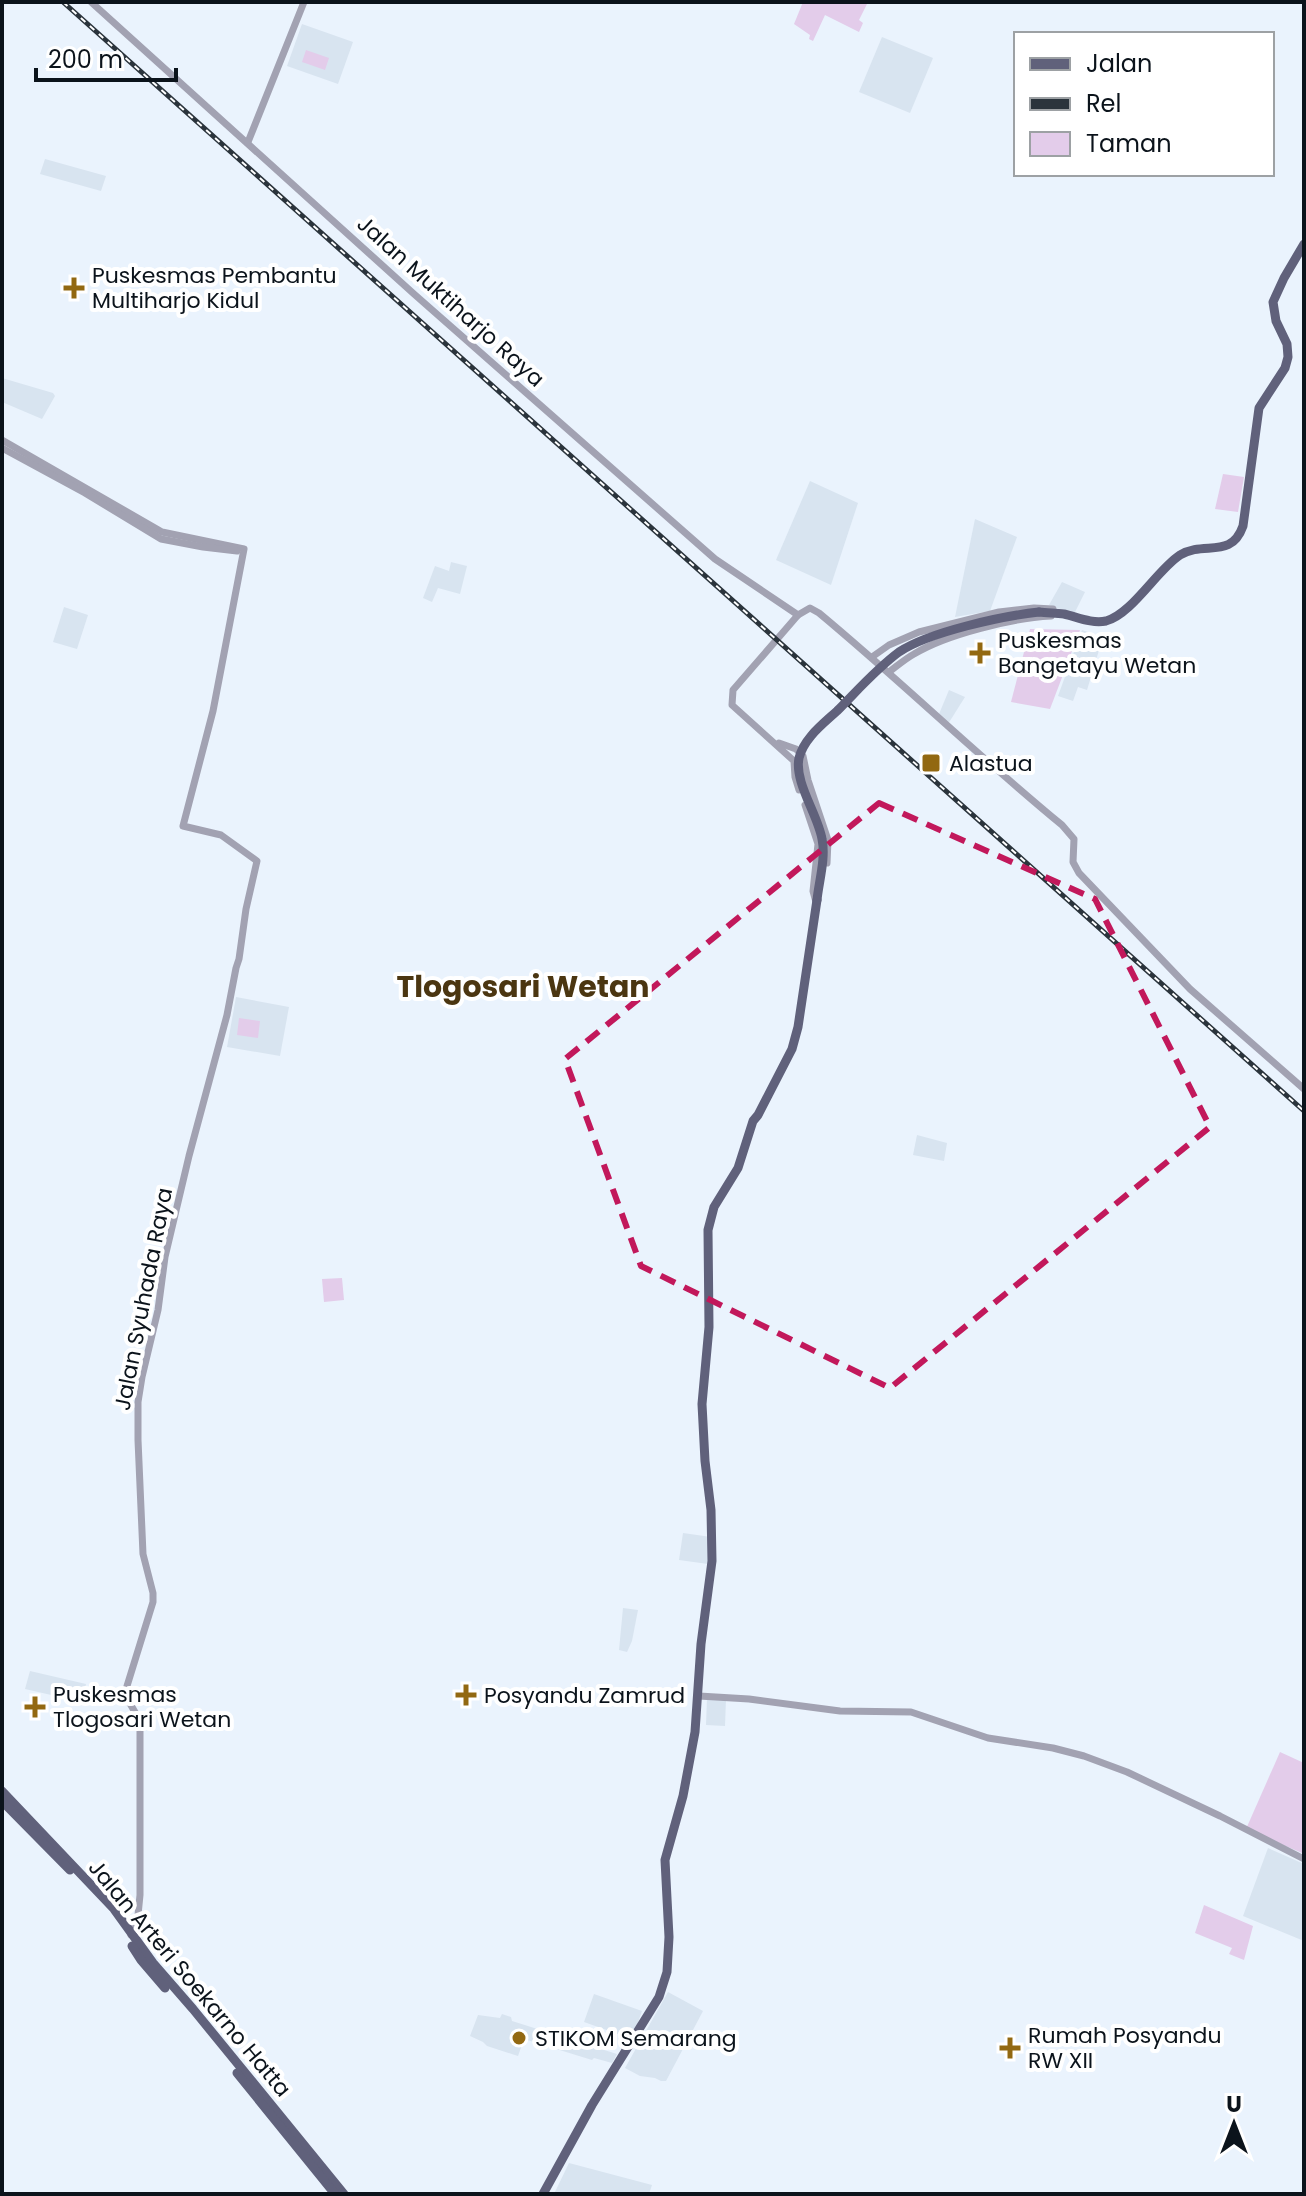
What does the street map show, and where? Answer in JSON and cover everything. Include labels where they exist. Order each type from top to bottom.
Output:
[{"type":"main road","points":[[545,2194],[592,2105],[650,2012],[667,1972],[669,1937],[665,1860],[698,1733],[702,1696],[701,1644],[712,1577],[712,1491],[705,1438],[714,1310],[712,1231],[718,1209],[742,1170],[758,1115],[792,1049],[798,1027],[823,841],[800,774],[799,757],[811,735],[889,659],[914,644],[995,619],[1039,612],[1105,621],[1115,617],[1176,558],[1195,549],[1221,548],[1232,543],[1240,534],[1259,408],[1285,368],[1288,357],[1287,344],[1273,312],[1273,302],[1304,244]]},
{"type":"main road","name":"Jalan Arteri Soekarno Hatta","points":[[2,1791],[114,1909],[153,1963],[344,2194]]},
{"type":"main road","points":[[2,1801],[118,1921],[141,1960],[308,2154],[335,2194]]},
{"type":"street","name":"Jalan Muktiharjo Raya","points":[[91,2],[414,294],[715,559],[798,615]]},
{"type":"street","points":[[248,142],[304,2]]},
{"type":"street","points":[[2,440],[162,532],[204,544]]},
{"type":"street","points":[[2,448],[161,539],[204,544]]},
{"type":"street","name":"Jalan Syuhada Raya","points":[[131,1935],[138,1915],[140,1895],[140,1721],[128,1700],[127,1686],[153,1602],[143,1554],[138,1402],[156,1321],[165,1257],[231,995],[257,861],[221,835],[183,826],[213,711],[243,550],[204,544]]},
{"type":"street","points":[[872,657],[903,638],[999,612],[1044,608],[1062,611],[1070,616]]},
{"type":"street","points":[[794,761],[732,705],[731,698],[733,690],[798,615],[806,609],[816,610],[1071,834],[1075,845],[1073,862],[1079,873],[1190,989],[1304,1089]]},
{"type":"street","points":[[889,672],[926,647],[964,634],[1026,618],[1070,616]]},
{"type":"street","points":[[775,742],[796,749],[803,756],[828,846],[823,889],[816,902]]},
{"type":"street","points":[[796,749],[795,777],[818,844],[813,891],[816,902]]},
{"type":"street","points":[[702,1696],[840,1711],[911,1712],[988,1738],[1084,1756],[1127,1772],[1304,1859]]},
{"type":"highlighted area","points":[[879,803],[1095,899],[1210,1127],[890,1388],[641,1266],[565,1059]]},
{"type":"shaded area","points":[[302,24],[353,42],[338,84],[287,66]]},
{"type":"shaded area","points":[[882,37],[933,58],[910,113],[859,92]]},
{"type":"shaded area","points":[[45,159],[106,176],[101,191],[40,174]]},
{"type":"shaded area","points":[[2,378],[53,393],[55,396],[42,419],[2,402]]},
{"type":"shaded area","points":[[810,481],[858,503],[831,585],[776,560]]},
{"type":"shaded area","points":[[975,519],[1017,537],[990,611],[955,617]]},
{"type":"shaded area","points":[[451,562],[467,566],[460,594],[438,588],[432,602],[423,598],[435,566],[449,571]]},
{"type":"shaded area","points":[[1062,582],[1085,592],[1074,614],[1049,605]]},
{"type":"shaded area","points":[[64,607],[88,615],[77,649],[53,642]]},
{"type":"shaded area","points":[[1082,630],[1103,637],[1087,690],[1078,687],[1073,701],[1058,696]]},
{"type":"shaded area","points":[[949,690],[965,697],[948,724],[939,714]]},
{"type":"shaded area","points":[[236,997],[289,1007],[280,1056],[227,1047]]},
{"type":"shaded area","points":[[917,1135],[947,1143],[944,1161],[913,1155]]},
{"type":"shaded area","points":[[683,1533],[711,1537],[708,1564],[679,1560]]},
{"type":"shaded area","points":[[623,1608],[638,1610],[627,1652],[619,1650]]},
{"type":"shaded area","points":[[30,1671],[86,1684],[82,1702],[25,1689]]},
{"type":"shaded area","points":[[707,1698],[726,1699],[725,1726],[706,1725]]},
{"type":"shaded area","points":[[1268,1848],[1304,1864],[1304,1941],[1243,1916]]},
{"type":"shaded area","points":[[668,1992],[703,2011],[666,2081],[661,2081],[640,2076],[625,2068]]},
{"type":"shaded area","points":[[594,1994],[642,2011],[632,2039],[584,2022]]},
{"type":"shaded area","name":"STIKOM Semarang","points":[[502,2014],[511,2017],[512,2021],[617,2054],[612,2063],[592,2060],[524,2039],[518,2056],[487,2046],[470,2036],[478,2015],[500,2018]]},
{"type":"shaded area","points":[[569,2163],[652,2185],[649,2194],[554,2194]]},
{"type":"green space","points":[[803,2],[868,2],[859,20],[863,23],[859,32],[825,15],[813,41],[809,39],[810,35],[794,24]]},
{"type":"green space","points":[[306,50],[329,58],[325,70],[302,62]]},
{"type":"green space","points":[[1223,474],[1244,477],[1238,512],[1215,509]]},
{"type":"green space","points":[[1030,629],[1080,630],[1050,709],[1011,702]]},
{"type":"green space","points":[[239,1018],[260,1021],[258,1038],[237,1035]]},
{"type":"green space","points":[[342,1278],[344,1300],[324,1302],[322,1279]]},
{"type":"green space","points":[[1280,1752],[1304,1763],[1302,1853],[1246,1829]]},
{"type":"green space","points":[[1204,1905],[1253,1926],[1244,1960],[1229,1954],[1232,1948],[1195,1933]]},
{"type":"railway","points":[[63,2],[1304,1111]]},
{"type":"place","name":"Puskesmas Pembantu Multiharjo Kidul","points":[[74,288]]},
{"type":"place","name":"Puskesmas Bangetayu Wetan","points":[[980,653]]},
{"type":"place","name":"Alastua","points":[[931,763]]},
{"type":"place","name":"Posyandu Zamrud","points":[[466,1695]]},
{"type":"place","name":"Puskesmas Tlogosari Wetan","points":[[35,1707]]},
{"type":"place","name":"STIKOM Semarang","points":[[519,2038]]},
{"type":"place","name":"Rumah Posyandu RW XII","points":[[1010,2048]]},
{"type":"district","name":"Tlogosari Wetan","points":[[523,987]]}]
